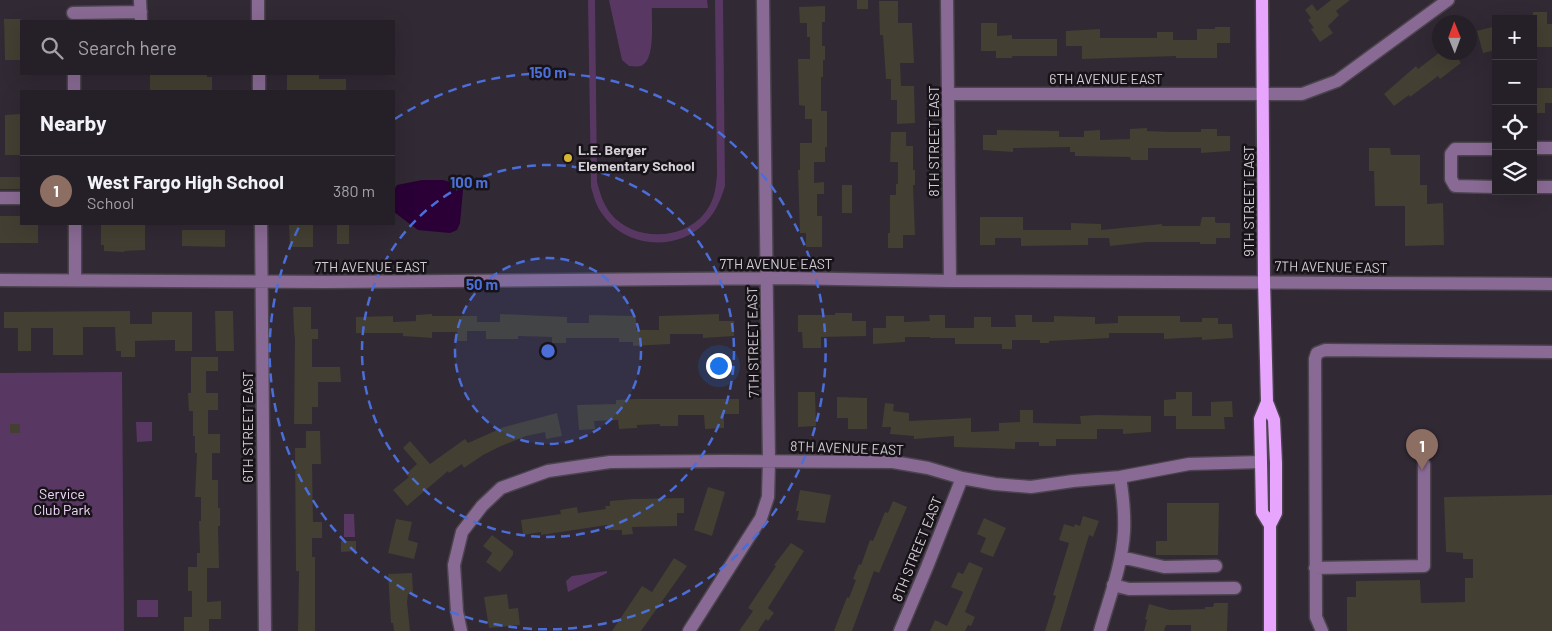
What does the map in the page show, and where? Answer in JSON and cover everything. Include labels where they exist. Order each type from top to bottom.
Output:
[{"type":"main road","name":"9TH STREET EAST","points":[[1262,0],[1267,402],[1274,420],[1276,463],[1276,513],[1270,525],[1270,631]]},
{"type":"main road","name":"9TH STREET EAST","points":[[1267,402],[1260,419],[1262,512],[1270,525]]},
{"type":"street","points":[[73,0],[73,17],[141,11]]},
{"type":"street","points":[[258,0],[258,20]]},
{"type":"street","name":"7TH STREET EAST","points":[[689,631],[761,518],[768,497],[767,278],[762,0]]},
{"type":"street","name":"8TH STREET EAST","points":[[947,0],[950,281]]},
{"type":"street","name":"6TH AVENUE EAST","points":[[949,94],[1302,94],[1337,80],[1448,0]]},
{"type":"street","points":[[74,75],[74,90]]},
{"type":"street","points":[[259,75],[259,90]]},
{"type":"street","points":[[1537,148],[1552,148]]},
{"type":"street","points":[[1492,149],[1455,149],[1450,154],[1451,179],[1455,186],[1492,186]]},
{"type":"street","points":[[1537,187],[1552,187]]},
{"type":"street","points":[[0,198],[20,198]]},
{"type":"street","points":[[75,225],[75,280]]},
{"type":"street","name":"6TH STREET EAST","points":[[261,225],[265,631]]},
{"type":"street","name":"7TH AVENUE EAST","points":[[0,280],[382,282],[767,278],[950,281],[1264,281],[1552,284]]},
{"type":"street","points":[[1322,631],[1316,618],[1315,568],[1315,359],[1318,353],[1325,350],[1552,352]]},
{"type":"street","name":"8TH AVENUE EAST","points":[[461,631],[457,612],[454,565],[462,532],[482,506],[501,488],[548,471],[610,462],[893,462],[928,468],[962,478],[995,484],[1031,487],[1073,480],[1120,477],[1189,464],[1261,462]]},
{"type":"street","points":[[1315,568],[1424,566],[1424,464]]},
{"type":"street","points":[[1100,631],[1121,557],[1124,534],[1125,512],[1120,477]]},
{"type":"street","name":"8TH STREET EAST","points":[[900,631],[928,567],[962,478]]},
{"type":"street","points":[[1121,557],[1164,567],[1216,566]]},
{"type":"street","points":[[1113,585],[1129,589],[1235,588]]},
{"type":"green space","points":[[588,0],[595,0],[597,182],[599,190],[608,210],[620,223],[644,233],[658,234],[671,233],[695,223],[704,214],[714,195],[717,174],[715,0],[723,0],[725,186],[718,205],[709,219],[694,232],[680,239],[666,242],[638,240],[613,226],[603,215],[596,201],[591,187]]},
{"type":"green space","points":[[609,0],[707,0],[708,8],[652,8],[652,40],[649,56],[641,66],[629,66],[622,60]]},
{"type":"green space","name":"Service Club Park","points":[[122,372],[124,631],[0,631],[0,373]]},
{"type":"green space","points":[[136,422],[152,422],[152,441],[137,442]]},
{"type":"green space","points":[[344,514],[354,514],[355,537],[344,537]]},
{"type":"green space","points":[[607,571],[607,573],[568,592],[566,581],[572,576]]},
{"type":"green space","points":[[137,600],[158,600],[158,617],[137,617]]},
{"type":"shaded area","points":[[422,180],[443,180],[461,185],[463,190],[460,223],[457,230],[450,233],[418,230],[395,213],[395,188],[397,185]]},
{"type":"building","points":[[857,0],[868,0],[868,9],[857,9]]},
{"type":"building","points":[[1331,0],[1350,0],[1336,11],[1339,15],[1328,26],[1333,33],[1320,42],[1311,29],[1314,28],[1308,20],[1311,18],[1305,10],[1312,4],[1317,11]]},
{"type":"building","points":[[879,1],[898,1],[898,23],[912,23],[914,63],[900,63],[901,86],[914,86],[915,123],[897,124],[897,100],[891,100],[891,79],[886,79],[883,35],[880,35]]},
{"type":"building","points":[[825,6],[825,22],[822,22],[822,46],[825,46],[825,60],[823,60],[823,77],[821,77],[821,111],[827,111],[827,147],[825,147],[825,162],[814,162],[814,183],[824,182],[824,194],[817,194],[817,216],[822,216],[822,247],[806,247],[806,233],[800,233],[798,170],[800,170],[800,143],[812,143],[812,119],[805,119],[805,106],[799,105],[798,59],[810,59],[810,37],[807,37],[807,23],[800,23],[799,7]]},
{"type":"building","points":[[1533,12],[1547,12],[1547,24],[1552,24],[1552,47],[1537,47],[1537,15],[1533,15]]},
{"type":"building","points":[[4,19],[21,19],[20,60],[5,60]]},
{"type":"building","points":[[981,23],[997,23],[997,36],[1012,35],[1012,39],[1057,39],[1057,56],[996,58],[996,51],[981,51]]},
{"type":"building","points":[[1215,27],[1230,27],[1230,43],[1217,43],[1217,58],[1176,58],[1176,56],[1082,59],[1082,46],[1066,46],[1066,31],[1100,29],[1100,38],[1157,38],[1157,32],[1173,32],[1173,40],[1197,40],[1197,29],[1215,29]]},
{"type":"building","points":[[1492,27],[1492,51],[1483,53],[1477,31]]},
{"type":"building","points":[[1432,58],[1432,60],[1459,60],[1461,63],[1440,79],[1438,76],[1410,97],[1409,95],[1394,106],[1384,94],[1416,66],[1418,69]]},
{"type":"building","points":[[150,75],[207,75],[207,77],[212,77],[212,90],[150,90]]},
{"type":"building","points":[[287,75],[319,75],[319,79],[346,79],[346,90],[287,90]]},
{"type":"building","points":[[1537,88],[1552,88],[1552,103],[1545,103],[1545,113],[1537,113]]},
{"type":"building","points":[[20,114],[20,155],[5,155],[5,115]]},
{"type":"building","points":[[1147,128],[1147,131],[1171,132],[1201,132],[1201,129],[1217,129],[1217,136],[1230,136],[1230,151],[1201,153],[1201,148],[1148,148],[1148,160],[1131,160],[1130,157],[1075,156],[1075,152],[1070,152],[1070,147],[1013,148],[1013,152],[983,150],[983,135],[997,135],[997,130],[1059,131],[1059,137],[1084,137],[1084,131],[1100,130],[1100,140],[1130,139],[1130,129]]},
{"type":"building","points":[[891,132],[906,132],[906,146],[913,146],[915,235],[903,235],[903,248],[888,248],[890,195],[896,195],[896,184],[898,184],[898,162],[890,162]]},
{"type":"building","points":[[1369,148],[1390,148],[1391,155],[1420,155],[1420,185],[1427,185],[1427,204],[1443,203],[1444,245],[1405,246],[1405,206],[1375,206],[1374,171],[1369,171]]},
{"type":"building","points":[[0,177],[20,177],[20,189],[0,189]]},
{"type":"building","points":[[842,185],[852,185],[852,213],[842,213]]},
{"type":"building","points":[[0,216],[20,216],[20,225],[38,225],[38,243],[0,243]]},
{"type":"building","points":[[980,217],[1023,217],[1023,230],[1071,230],[1071,223],[1101,224],[1101,230],[1162,224],[1162,226],[1200,226],[1202,217],[1215,217],[1215,222],[1217,223],[1230,223],[1230,238],[1216,238],[1216,244],[1200,244],[1200,242],[1147,242],[1110,246],[1109,238],[1088,238],[1088,245],[1021,246],[1021,238],[995,238],[995,245],[980,245]]},
{"type":"building","points":[[101,225],[145,225],[145,250],[104,251],[104,245],[101,245]]},
{"type":"building","points":[[289,225],[313,225],[313,247],[290,247]]},
{"type":"building","points":[[337,225],[349,225],[349,244],[337,244]]},
{"type":"building","points":[[182,230],[225,230],[225,247],[182,246]]},
{"type":"building","points":[[293,307],[311,307],[311,329],[318,329],[318,339],[312,339],[312,367],[340,367],[341,382],[318,382],[318,407],[312,407],[312,424],[294,424],[295,339]]},
{"type":"building","points":[[130,311],[130,324],[152,324],[152,312],[192,312],[192,351],[175,351],[175,340],[135,341],[135,357],[121,357],[121,351],[116,351],[115,327],[83,327],[83,355],[53,355],[53,328],[31,328],[31,351],[18,351],[18,328],[4,328],[4,312]]},
{"type":"building","points":[[215,311],[233,311],[234,351],[216,351]]},
{"type":"building","points":[[835,313],[852,313],[852,321],[866,321],[866,336],[821,337],[821,348],[803,348],[802,332],[798,332],[798,315],[835,315]]},
{"type":"building","points":[[432,314],[432,316],[477,316],[477,322],[500,322],[500,314],[567,317],[567,323],[589,323],[589,315],[636,316],[636,330],[659,330],[659,316],[719,314],[719,321],[734,321],[734,336],[703,338],[703,334],[670,334],[670,344],[633,346],[633,342],[619,342],[619,338],[566,338],[566,343],[552,343],[552,337],[518,336],[518,339],[486,339],[486,331],[467,331],[467,341],[457,341],[457,332],[432,332],[432,338],[403,336],[403,333],[356,333],[356,317],[393,316],[393,322],[416,321],[416,315]]},
{"type":"building","points":[[929,315],[945,315],[945,328],[974,328],[974,317],[991,317],[991,327],[1016,327],[1015,315],[1032,315],[1032,322],[1054,322],[1054,316],[1095,317],[1095,324],[1118,323],[1118,316],[1180,316],[1180,322],[1202,322],[1202,318],[1218,318],[1218,324],[1232,324],[1233,338],[1202,340],[1202,337],[1164,339],[1164,333],[1109,333],[1109,338],[1049,341],[1049,343],[1040,343],[1040,340],[1012,340],[1012,349],[1002,349],[1002,344],[955,344],[955,338],[930,337],[905,337],[905,342],[873,344],[873,328],[886,328],[886,316],[904,316],[904,322],[930,321]]},
{"type":"building","points":[[191,357],[218,357],[218,371],[206,371],[206,393],[218,393],[218,410],[208,410],[208,434],[220,434],[220,453],[212,453],[212,480],[218,480],[218,508],[220,508],[220,526],[218,526],[219,568],[207,568],[207,602],[221,601],[221,619],[209,619],[209,631],[184,631],[184,617],[192,617],[192,591],[188,591],[188,567],[197,567],[197,553],[200,553],[199,521],[201,521],[201,497],[195,497],[197,453],[195,453],[195,436],[193,436],[193,411],[189,411],[188,393],[191,393]]},
{"type":"building","points":[[798,392],[815,392],[816,426],[798,427]]},
{"type":"building","points":[[1176,392],[1192,392],[1192,416],[1211,416],[1211,402],[1232,401],[1233,417],[1224,417],[1225,429],[1176,429],[1176,416],[1164,416],[1164,400],[1176,399]]},
{"type":"building","points":[[837,397],[867,398],[867,429],[848,429],[848,418],[837,418]]},
{"type":"building","points":[[739,399],[739,414],[724,414],[724,428],[705,429],[704,415],[678,415],[678,426],[660,426],[660,424],[637,425],[637,428],[619,429],[618,420],[594,421],[595,429],[579,430],[577,405],[616,404],[616,400]]},
{"type":"building","points":[[885,403],[894,404],[893,411],[909,413],[909,421],[971,418],[971,432],[999,431],[999,423],[1020,422],[1020,410],[1033,410],[1033,423],[1081,424],[1080,416],[1096,415],[1151,416],[1151,432],[1123,434],[1123,429],[1097,429],[1097,439],[1056,439],[1056,446],[1039,446],[1039,442],[1015,442],[1015,449],[954,447],[954,436],[914,439],[914,436],[890,434],[891,427],[882,427]]},
{"type":"building","points":[[557,413],[562,436],[546,439],[545,432],[526,436],[501,446],[464,468],[462,464],[449,473],[448,471],[407,506],[393,490],[409,477],[406,474],[417,464],[403,448],[410,441],[430,464],[465,439],[468,443],[504,427]]},
{"type":"building","points":[[10,424],[20,424],[20,433],[10,433]]},
{"type":"building","points":[[306,431],[320,431],[321,464],[312,464],[313,522],[322,522],[322,538],[312,538],[312,557],[315,557],[315,631],[298,631],[299,571],[296,571],[295,448],[306,448]]},
{"type":"building","points":[[708,487],[725,492],[712,536],[694,530]]},
{"type":"building","points":[[800,490],[831,495],[825,523],[797,520],[799,511],[796,511]]},
{"type":"building","points":[[1552,495],[1552,631],[1347,631],[1347,597],[1356,597],[1356,581],[1420,580],[1421,603],[1465,602],[1465,578],[1473,578],[1473,559],[1463,559],[1463,553],[1446,552],[1444,497]]},
{"type":"building","points":[[684,498],[684,513],[677,513],[677,526],[632,527],[633,534],[622,535],[622,530],[608,530],[607,525],[541,535],[541,532],[523,535],[521,520],[561,514],[560,510],[577,507],[578,513],[606,509],[605,506],[610,506],[610,501]]},
{"type":"building","points":[[893,501],[907,507],[879,573],[874,571],[852,631],[834,631],[847,597],[849,598],[856,580],[853,579],[859,564],[861,565],[870,540],[873,541],[885,512],[888,513]]},
{"type":"building","points":[[1167,503],[1219,503],[1218,555],[1156,555],[1156,541],[1167,541]]},
{"type":"building","points":[[1083,516],[1099,521],[1093,537],[1089,535],[1060,631],[1045,631],[1056,596],[1053,595],[1069,543],[1059,540],[1064,524],[1074,527],[1075,524],[1080,526]]},
{"type":"building","points":[[984,518],[1006,528],[993,557],[980,552],[986,538],[977,534]]},
{"type":"building","points":[[396,519],[412,522],[408,540],[418,543],[414,559],[388,553]]},
{"type":"building","points":[[492,535],[513,551],[513,555],[500,572],[486,562],[492,553],[483,546]]},
{"type":"building","points":[[341,541],[356,541],[356,551],[341,552]]},
{"type":"building","points":[[791,543],[804,551],[768,608],[774,613],[768,621],[766,619],[758,631],[739,631],[753,611],[748,608],[776,566],[774,565]]},
{"type":"building","points":[[674,558],[687,566],[641,631],[612,631],[642,586],[652,592]]},
{"type":"building","points":[[969,562],[983,568],[965,612],[975,617],[971,626],[968,625],[965,631],[930,631],[935,620],[947,626],[963,592],[951,587],[958,572],[963,574]]},
{"type":"building","points":[[412,573],[413,593],[408,594],[407,602],[410,631],[394,631],[393,623],[391,623],[388,574]]},
{"type":"building","points":[[507,594],[509,609],[518,608],[520,625],[489,628],[484,597]]},
{"type":"building","points":[[1214,603],[1228,603],[1227,631],[1191,631],[1191,625],[1166,625],[1164,631],[1144,631],[1149,604],[1170,610],[1205,609],[1205,607],[1213,607]]},
{"type":"place","name":"L.E. Berger Elementary School","points":[[568,158]]},
{"type":"place","name":"West Fargo High School","points":[[1422,470]]}]
